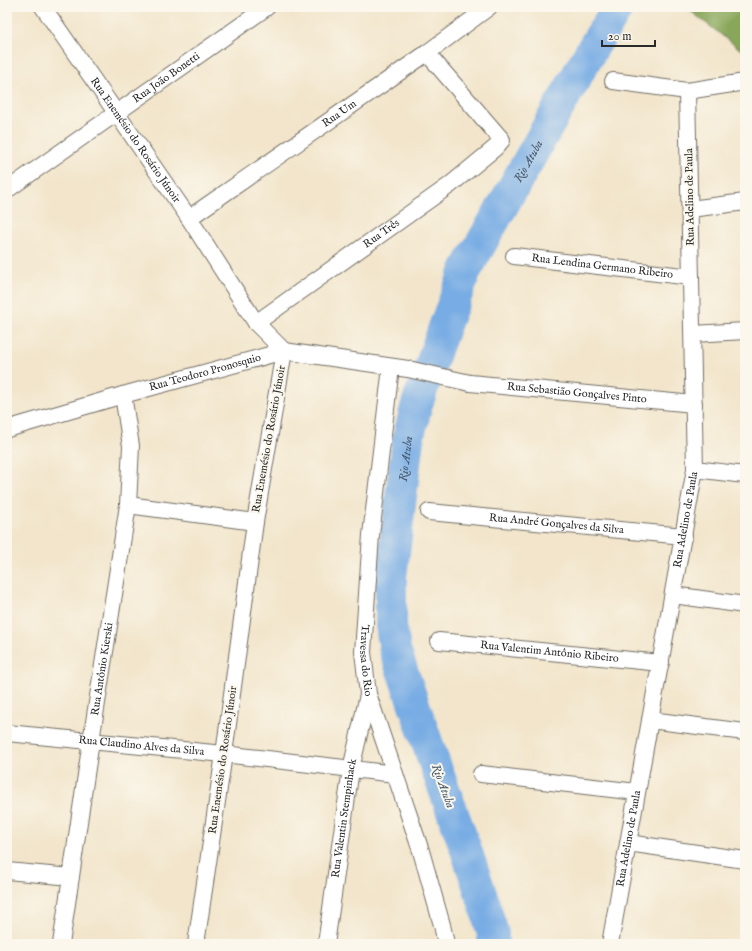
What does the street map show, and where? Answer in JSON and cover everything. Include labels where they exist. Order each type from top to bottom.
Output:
[{"type":"street","name":"Rua Enemésio do Rosário Júnoir","points":[[43,7],[189,218],[256,323],[284,351],[255,522],[224,754],[196,944]]},
{"type":"street","name":"Rua João Bonetti","points":[[7,190],[267,7]]},
{"type":"street","name":"Rua Um","points":[[189,218],[427,53],[489,7]]},
{"type":"street","name":"Rua Três","points":[[256,323],[450,185],[495,148],[502,140],[427,53]]},
{"type":"street","points":[[613,81],[687,91],[745,82]]},
{"type":"street","name":"Rua Adelino de Paula","points":[[610,944],[696,468],[687,91]]},
{"type":"street","points":[[690,209],[745,202]]},
{"type":"street","name":"Rua Lendina Germano Ribeiro","points":[[514,256],[691,277]]},
{"type":"street","points":[[693,334],[745,331]]},
{"type":"street","name":"Rua Teodoro Pronosquio","points":[[7,429],[123,395],[284,351],[408,370]]},
{"type":"street","name":"Travessa do Rio","points":[[391,367],[370,543],[363,652],[368,694],[421,851],[446,944]]},
{"type":"street","name":"Rua Sebastião Gonçalves Pinto","points":[[408,370],[459,381],[694,404]]},
{"type":"street","name":"Rua Antônio Kierski","points":[[61,944],[128,505],[131,446],[123,395]]},
{"type":"street","points":[[696,468],[745,475]]},
{"type":"street","points":[[128,505],[255,522]]},
{"type":"street","name":"Rua André Gonçalves da Silva","points":[[429,512],[684,536]]},
{"type":"street","points":[[673,595],[745,605]]},
{"type":"street","name":"Rua Valentim Antônio Ribeiro","points":[[439,641],[660,663]]},
{"type":"street","name":"Rua Valentin Stempinhack","points":[[326,944],[352,769],[368,694]]},
{"type":"street","points":[[650,720],[745,732]]},
{"type":"street","name":"Rua Claudino Alves da Silva","points":[[7,733],[224,754],[395,774]]},
{"type":"street","points":[[481,774],[637,792]]},
{"type":"street","points":[[628,843],[745,860]]},
{"type":"street","points":[[7,871],[71,877]]},
{"type":"green space","points":[[685,7],[745,7],[745,53]]},
{"type":"waterway","name":"Rio Atuba","points":[[493,944],[493,934],[484,903],[395,650],[391,625],[391,577],[408,439],[417,404],[466,270],[592,49],[618,7]]}]
